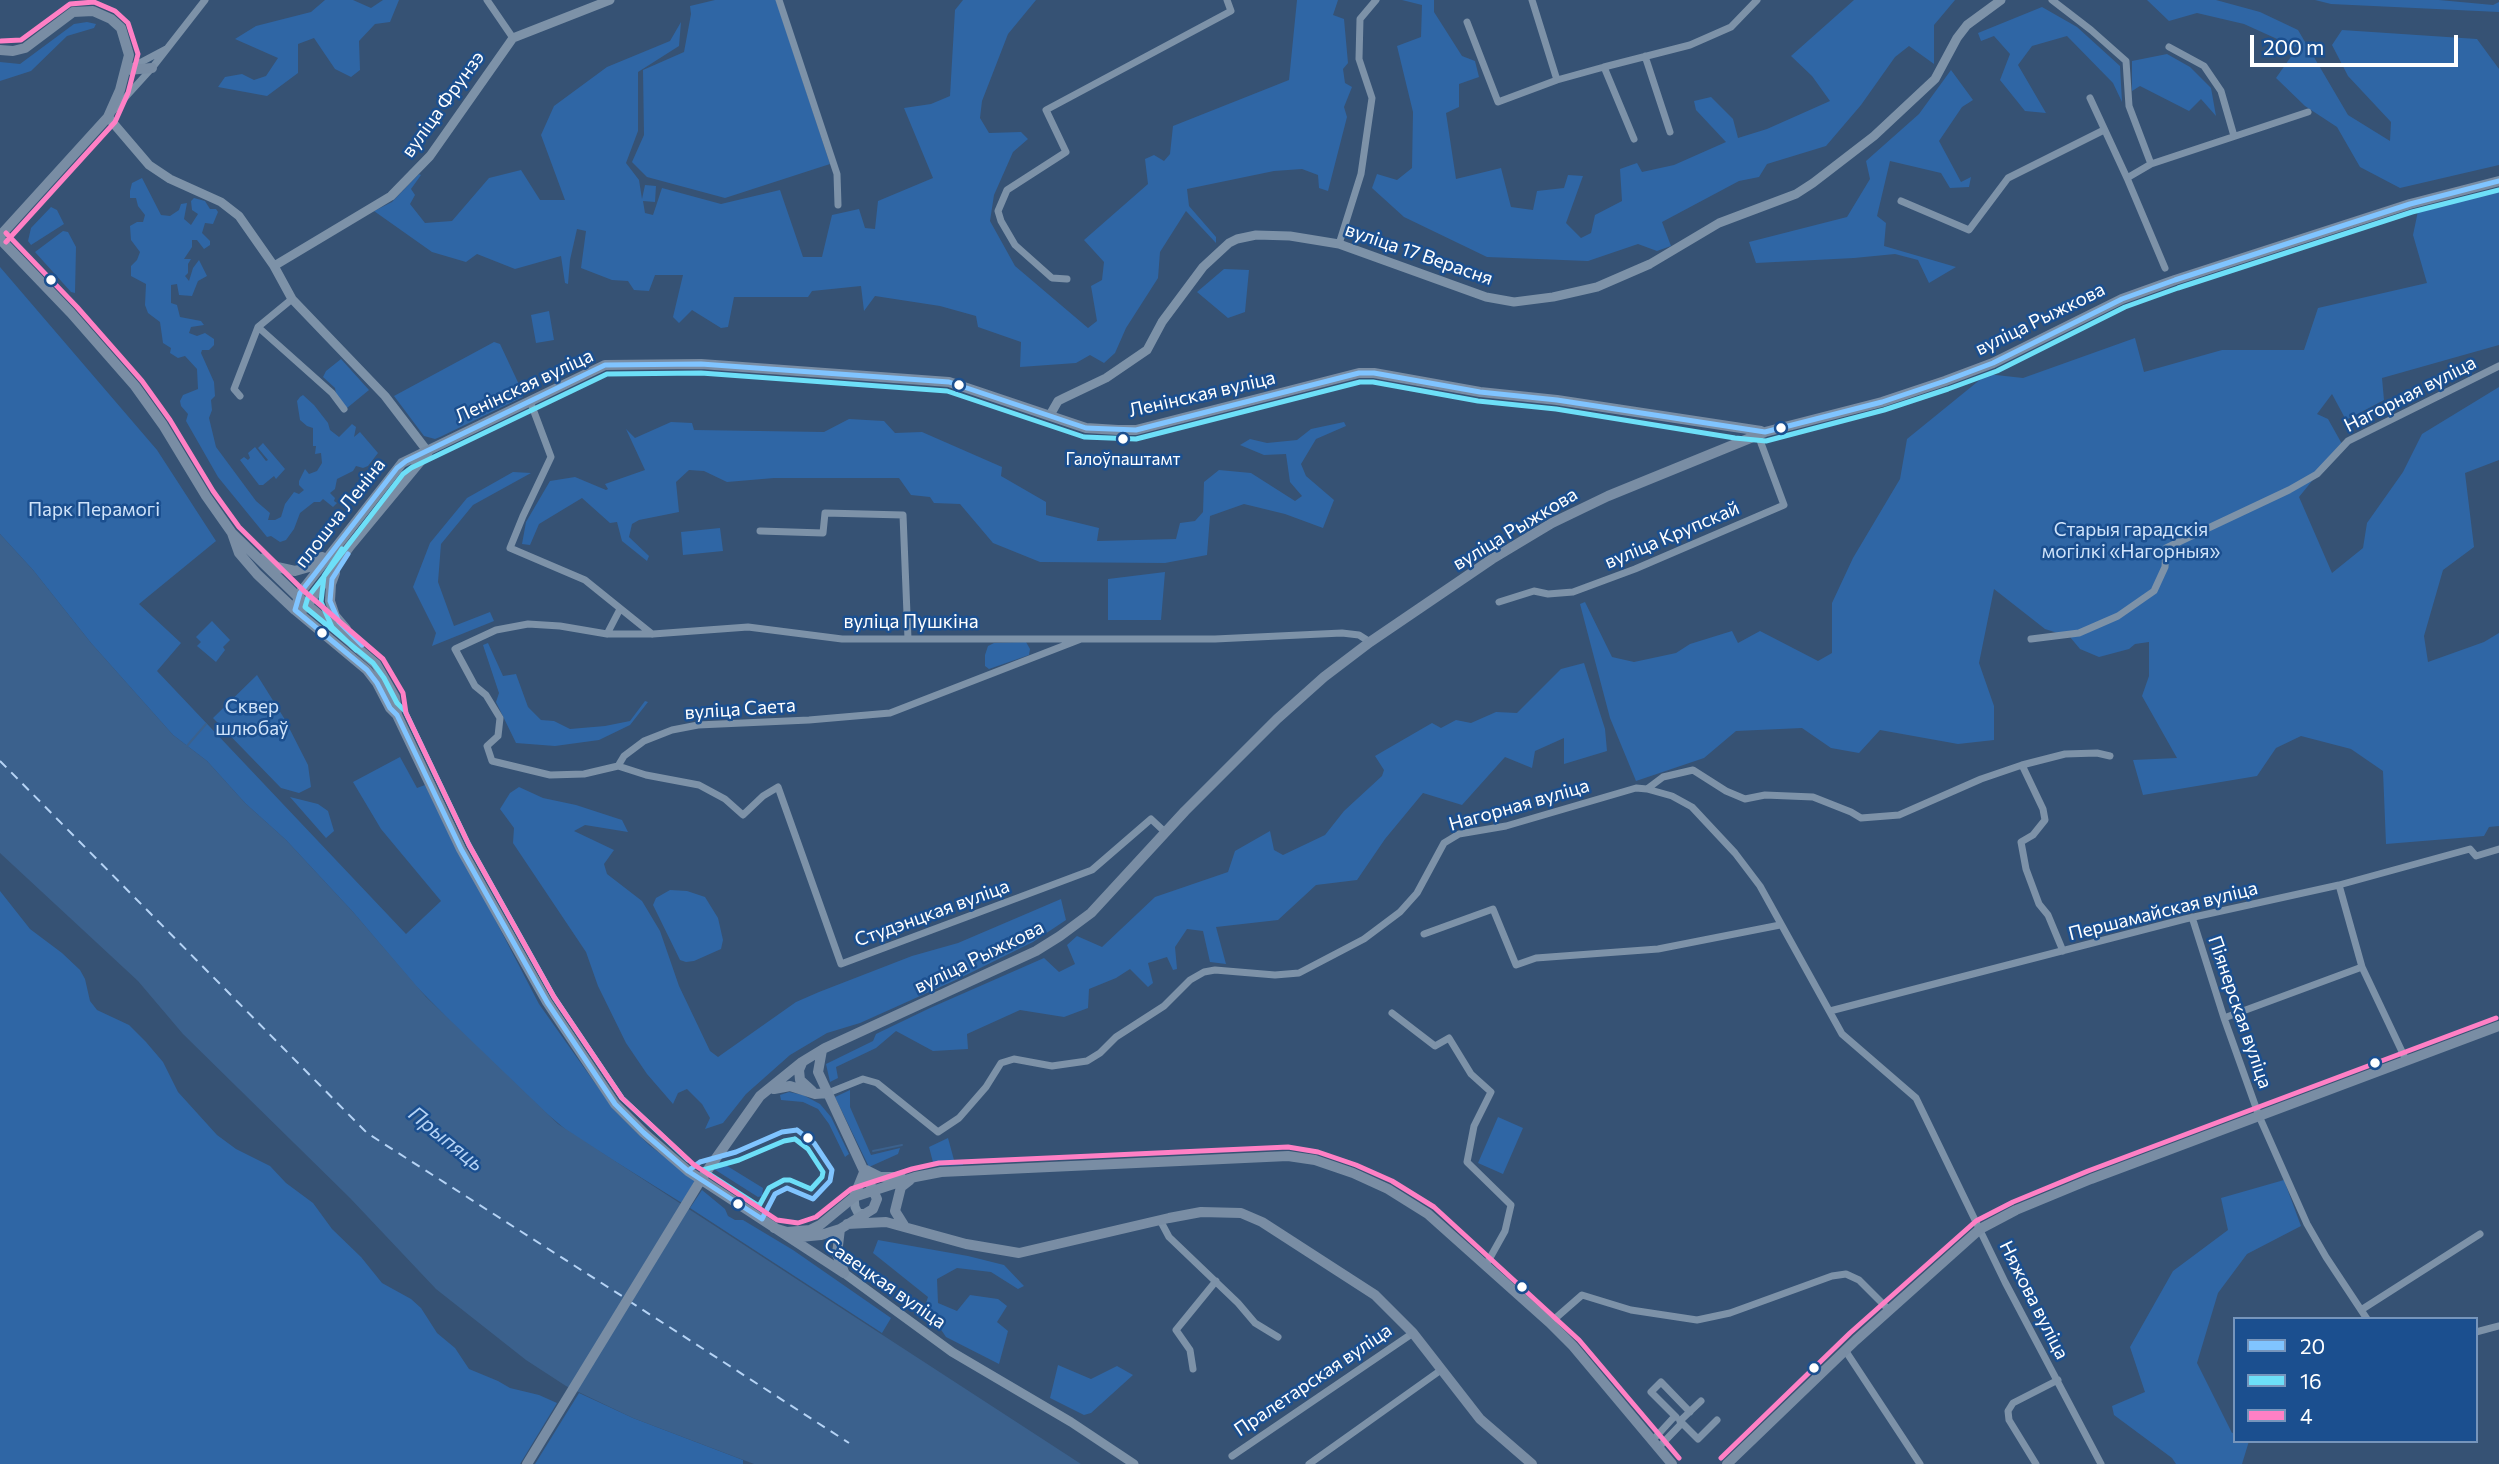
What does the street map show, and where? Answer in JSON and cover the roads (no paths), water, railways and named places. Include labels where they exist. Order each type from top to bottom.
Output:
[{"type":"main road","points":[[0,50],[25,48],[73,12],[93,11],[111,19],[121,28],[129,55],[127,70],[108,117],[0,237]]},
{"type":"main road","points":[[127,70],[152,68]]},
{"type":"main road","name":"вуліца Рыжкова","points":[[527,1464],[702,1178],[760,1096],[802,1062],[822,1050],[1025,956],[1060,936],[1091,913],[1277,719],[1324,677],[1370,642],[1492,559],[1552,523],[1608,496],[1761,433],[1882,402],[1945,381],[1993,363],[2122,299],[2175,280],[2410,204],[2499,181]]},
{"type":"main road","name":"Савецкая вуліца","points":[[0,237],[135,386],[232,533],[298,597],[369,656],[395,697],[397,715],[455,836],[499,918],[547,1002],[615,1104],[688,1171],[844,1273]]},
{"type":"main road","name":"Ленінская вуліца","points":[[428,452],[605,365],[792,369],[949,382],[1086,428],[1136,430],[1359,373],[1374,373],[1480,392],[1557,400],[1761,433]]},
{"type":"main road","points":[[1712,425],[1721,435],[1722,441],[1715,453]]},
{"type":"main road","name":"плошча Леніна","points":[[295,610],[298,597],[402,463],[428,452]]},
{"type":"main road","name":"плошча Леніна","points":[[307,605],[398,486],[428,452]]},
{"type":"main road","points":[[247,547],[257,550],[277,567],[289,570],[304,569],[320,560],[369,505]]},
{"type":"main road","name":"Савецкая вуліца","points":[[232,533],[239,553],[295,610],[367,670],[397,715]]},
{"type":"main road","points":[[360,535],[335,574],[330,595],[337,620],[363,646],[369,656]]},
{"type":"main road","points":[[295,610],[301,610],[307,605]]},
{"type":"main road","points":[[1727,1464],[1888,1310],[1980,1229],[2016,1210],[2074,1186],[2499,1026]]},
{"type":"main road","points":[[822,1050],[817,1072],[828,1093]]},
{"type":"main road","points":[[815,1094],[800,1080],[802,1062],[828,1093]]},
{"type":"main road","points":[[760,1096],[779,1086],[790,1086],[815,1094],[828,1093]]},
{"type":"main road","name":"Пралетарская вуліца","points":[[828,1093],[876,1194],[905,1227]]},
{"type":"main road","points":[[774,1228],[799,1232],[820,1225],[854,1197],[865,1170],[880,1177],[915,1177],[942,1172],[1023,1167],[1288,1156],[1315,1160],[1388,1189],[1428,1214],[1550,1323],[1619,1398],[1672,1464]]},
{"type":"main road","points":[[854,1197],[876,1194],[915,1177]]},
{"type":"main road","points":[[905,1227],[895,1211],[896,1200],[901,1187],[915,1177]]},
{"type":"main road","points":[[774,1228],[790,1236],[815,1236],[866,1214],[873,1209],[876,1194]]},
{"type":"main road","name":"Пралетарская вуліца","points":[[843,1226],[886,1222],[966,1244],[1019,1253],[1201,1212],[1241,1213],[1262,1222],[1375,1295],[1413,1333],[1480,1419],[1529,1463]]},
{"type":"main road","points":[[817,1255],[814,1241],[820,1225]]},
{"type":"main road","points":[[843,1226],[837,1254],[844,1273]]},
{"type":"street","points":[[205,0],[152,68],[108,117],[149,165],[170,179],[221,202],[239,216],[274,266],[292,299],[385,396],[428,452]]},
{"type":"street","points":[[487,0],[513,38],[610,0]]},
{"type":"street","points":[[779,0],[836,174],[838,205]]},
{"type":"street","points":[[1067,279],[1052,278],[1015,245],[998,211],[1007,190],[1066,152],[1046,110],[1231,11],[1227,0]]},
{"type":"street","points":[[1339,244],[1360,174],[1372,98],[1359,59],[1360,19],[1377,0]]},
{"type":"street","points":[[1532,0],[1557,80]]},
{"type":"street","points":[[1467,22],[1498,102],[1557,80],[1690,45],[1731,27],[1757,0]]},
{"type":"street","name":"вуліца 17 Верасня","points":[[1050,415],[1058,401],[1106,378],[1147,350],[1162,322],[1203,267],[1229,243],[1256,235],[1290,236],[1339,244],[1486,297],[1514,302],[1597,288],[1650,264],[1718,223],[1796,194],[1813,184],[1874,136],[1935,79],[1967,25],[2001,0]]},
{"type":"street","points":[[2052,0],[2126,61],[2129,106],[2151,164]]},
{"type":"street","name":"вуліца Фрунзэ","points":[[274,266],[391,195],[430,156],[513,38]]},
{"type":"street","points":[[127,70],[169,47]]},
{"type":"street","points":[[2169,47],[2204,66],[2221,91],[2234,136]]},
{"type":"street","points":[[1645,56],[1670,132]]},
{"type":"street","points":[[1604,67],[1634,139]]},
{"type":"street","points":[[2090,98],[2165,268]]},
{"type":"street","points":[[2127,178],[2151,164],[2308,111]]},
{"type":"street","points":[[1901,201],[1969,230],[2008,178],[2104,130]]},
{"type":"street","points":[[240,396],[234,389],[258,327],[292,299]]},
{"type":"street","points":[[258,327],[332,393],[344,410]]},
{"type":"street","name":"Нагорная вуліца","points":[[2031,639],[2079,632],[2118,616],[2154,591],[2165,567],[2166,548],[2289,490],[2317,474],[2348,441],[2499,366]]},
{"type":"street","points":[[530,401],[551,457],[510,548],[585,580],[653,634]]},
{"type":"street","name":"вуліца Крупскай","points":[[1499,602],[1534,591],[1548,594],[1573,592],[1783,505],[1761,433]]},
{"type":"street","points":[[760,531],[822,533],[825,513],[903,515],[908,639]]},
{"type":"street","points":[[607,634],[620,609]]},
{"type":"street","name":"вуліца Пушкіна","points":[[618,766],[584,774],[550,775],[492,761],[487,746],[498,736],[500,718],[486,695],[475,686],[455,649],[496,630],[528,624],[607,634],[653,634],[748,627],[842,639],[1215,639],[1342,633],[1359,635],[1370,642]]},
{"type":"street","name":"вуліца Саета","points":[[618,766],[624,756],[644,741],[672,730],[698,725],[890,713],[1081,639]]},
{"type":"street","name":"Нагорная вуліца","points":[[1647,789],[1663,777],[1693,770],[1726,791],[1745,799],[1765,795],[1812,797],[1861,818],[1899,816],[1981,779],[2022,765],[2065,754],[2097,753],[2110,756]]},
{"type":"street","points":[[2022,765],[2043,809],[2045,821],[2033,835],[2021,842],[2026,869],[2039,904],[2048,915],[2063,951]]},
{"type":"street","name":"Студэнцкая вуліца","points":[[618,766],[646,775],[699,785],[725,799],[743,816],[763,796],[778,787],[841,964],[1092,870],[1151,819],[1166,832]]},
{"type":"street","name":"Нагорная вуліца","points":[[828,1093],[863,1079],[877,1083],[938,1132],[959,1118],[986,1087],[1002,1063],[1014,1059],[1052,1066],[1087,1061],[1100,1053],[1116,1037],[1164,1006],[1189,980],[1204,972],[1215,970],[1275,975],[1299,973],[1364,939],[1400,912],[1417,893],[1444,842],[1459,834],[1506,826],[1636,788],[1672,796],[1692,807],[1735,853],[1760,886],[1836,1022]]},
{"type":"street","name":"Першамайская вуліца","points":[[1830,1011],[2192,917],[2339,885],[2470,849],[2476,856],[2499,849]]},
{"type":"street","points":[[2339,885],[2362,967],[2406,1060]]},
{"type":"street","points":[[1424,934],[1493,909],[1516,965],[1536,958],[1658,949],[1780,925]]},
{"type":"street","name":"Піянерская вуліца","points":[[2192,917],[2259,1116],[2307,1224],[2366,1317]]},
{"type":"street","points":[[2224,1018],[2362,967]]},
{"type":"street","points":[[1392,1013],[1435,1046],[1449,1038],[1472,1074],[1490,1092],[1474,1126],[1467,1162],[1511,1205],[1505,1231],[1486,1265]]},
{"type":"street","name":"Няжова вуліца","points":[[1836,1022],[1842,1034],[1916,1098],[2005,1282],[2101,1464]]},
{"type":"street","points":[[854,1197],[858,1213],[866,1214]]},
{"type":"street","points":[[1160,1220],[1168,1237],[1216,1281],[1255,1323],[1278,1337]]},
{"type":"street","points":[[2361,1310],[2480,1234]]},
{"type":"street","name":"Савецкая вуліца","points":[[844,1273],[952,1352],[1071,1422],[1134,1464]]},
{"type":"street","points":[[1550,1323],[1582,1294],[1631,1310],[1697,1320],[1730,1313],[1832,1276],[1846,1274],[1858,1280],[1888,1310]]},
{"type":"street","points":[[1193,1369],[1190,1350],[1176,1330],[1216,1281]]},
{"type":"street","points":[[2478,1331],[2499,1326]]},
{"type":"street","name":"Пралетарская вуліца","points":[[1232,1456],[1413,1333]]},
{"type":"street","points":[[1845,1350],[1920,1464]]},
{"type":"street","points":[[1309,1464],[1441,1370]]},
{"type":"street","points":[[2036,1464],[2009,1420],[2008,1411],[2013,1402],[2058,1380]]},
{"type":"street","points":[[1690,1412],[1661,1382],[1651,1392],[1698,1439],[1717,1420]]},
{"type":"street","points":[[1656,1443],[1701,1401]]},
{"type":"water","name":"Прыпяць","points":[[0,534],[33,570],[91,643],[173,735],[207,761],[245,803],[286,840],[426,997],[558,1124],[1081,1464],[754,1464],[633,1418],[566,1386],[526,1360],[436,1289],[350,1198],[183,1034],[138,981],[0,853]]},
{"type":"waterway","points":[[186,747],[206,724]]},
{"type":"waterway","points":[[873,1151],[902,1145]]},
{"type":"place","name":"Галоўпаштамт","points":[[1123,439]]},
{"type":"park label","name":"Парк Перамогі","points":[[94,510]]},
{"type":"park label","name":"Старыя гарадскія могілкі «Нагорныя»","points":[[2131,541]]},
{"type":"park label","name":"Сквер шлюбаў","points":[[252,718]]}]
